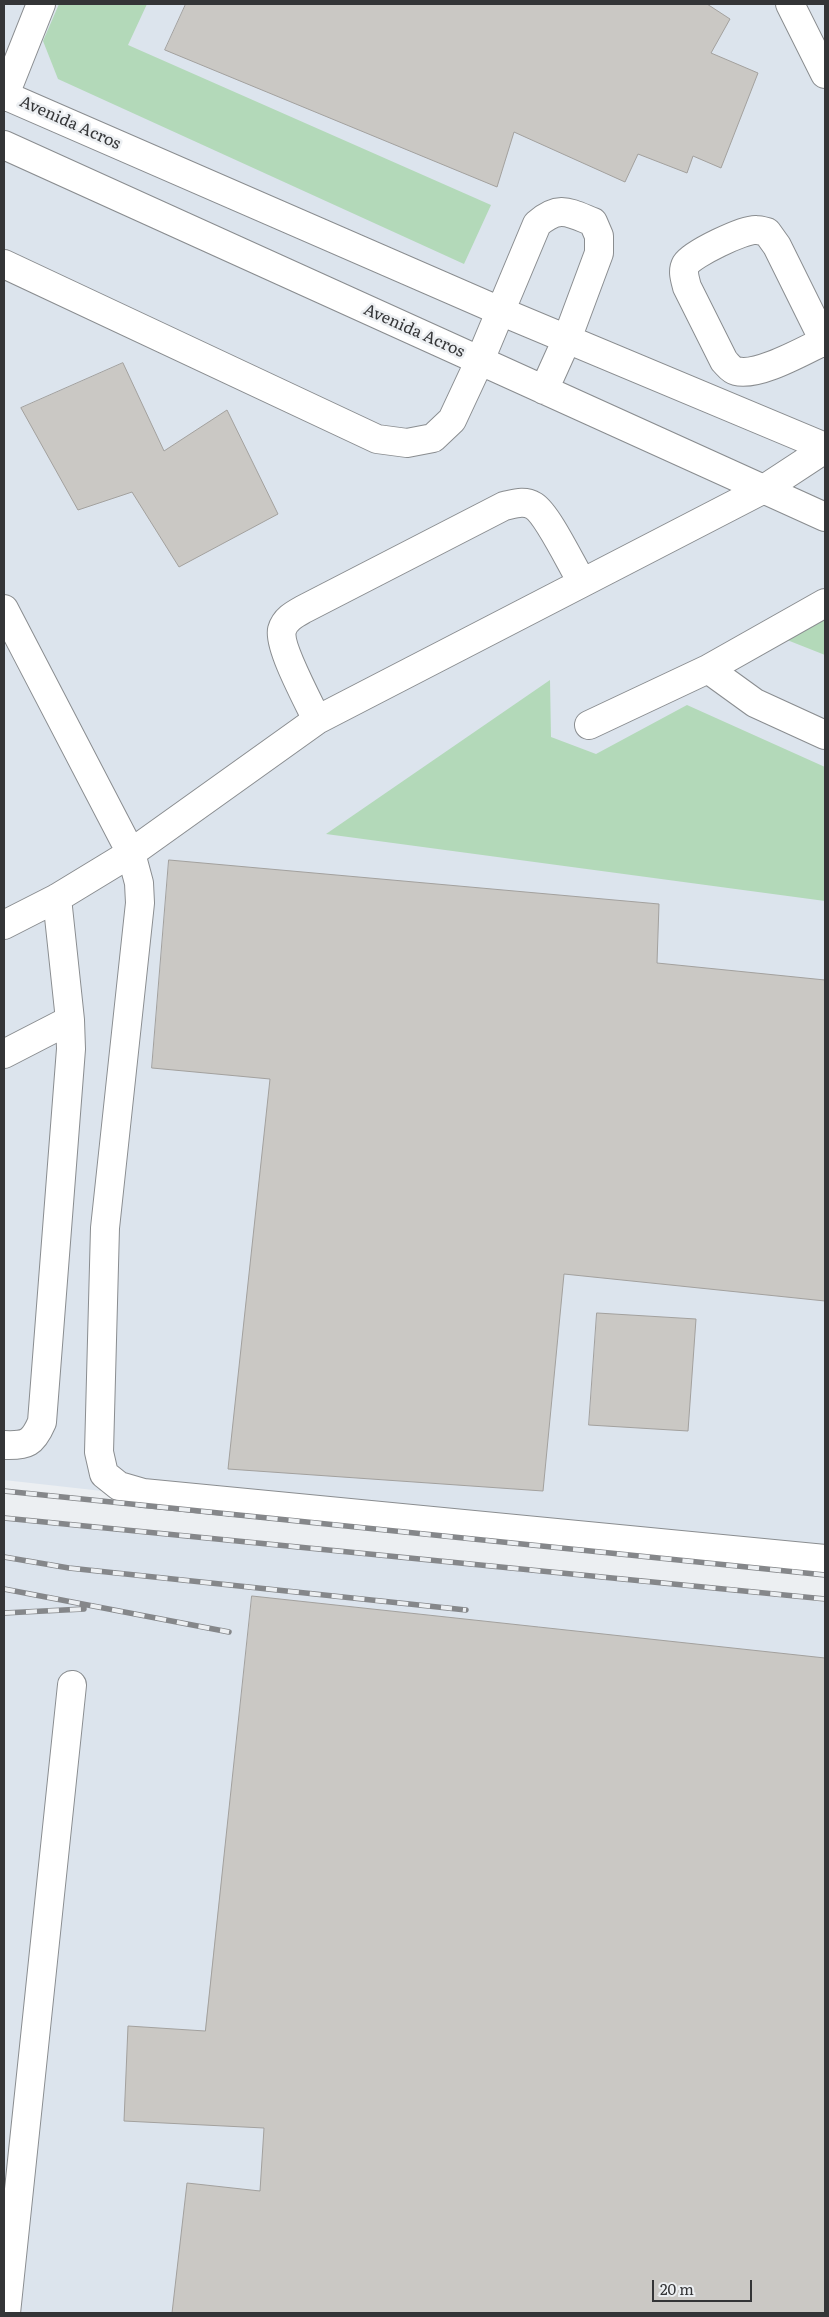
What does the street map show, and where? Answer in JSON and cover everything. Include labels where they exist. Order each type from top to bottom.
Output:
[{"type":"street","points":[[4,96],[41,4]]},
{"type":"street","points":[[790,4],[825,74]]},
{"type":"street","name":"Avenida Acros","points":[[4,96],[500,311],[825,448]]},
{"type":"street","name":"Avenida Acros","points":[[4,145],[825,517]]},
{"type":"street","points":[[4,264],[377,439],[407,443],[433,438],[452,420],[480,360],[536,224],[549,214],[564,211],[593,222],[599,236],[599,253],[567,338],[544,390]]},
{"type":"street","points":[[755,230],[767,232],[777,246],[825,342],[760,369],[746,373],[734,371],[724,362],[687,287],[684,275],[686,264],[696,256],[741,233],[755,230]]},
{"type":"street","points":[[4,925],[57,898],[131,853],[317,720],[764,489],[825,448]]},
{"type":"street","points":[[317,720],[283,646],[282,630],[289,618],[304,609],[504,506],[521,502],[534,506],[544,519],[582,582]]},
{"type":"street","points":[[589,725],[708,669],[825,603]]},
{"type":"street","points":[[4,609],[131,853],[139,883],[140,903],[105,1228],[99,1452],[104,1474],[119,1486],[143,1493],[825,1559]]},
{"type":"street","points":[[708,669],[755,703],[825,735]]},
{"type":"street","points":[[4,1445],[24,1444],[36,1437],[42,1422],[71,1049],[70,1020],[57,898]]},
{"type":"street","points":[[4,1054],[70,1020]]},
{"type":"street","points":[[5,2312],[72,1686]]},
{"type":"shaded area","points":[[4,4],[825,4],[825,1572],[4,1480]]},
{"type":"shaded area","points":[[4,1516],[825,1602],[825,2313],[4,2313]]},
{"type":"green space","points":[[59,4],[147,4],[128,45],[491,205],[464,264],[58,79],[43,41]]},
{"type":"green space","points":[[825,617],[825,655],[782,638]]},
{"type":"green space","points":[[550,680],[551,737],[596,754],[687,705],[825,767],[825,901],[326,834]]},
{"type":"building","points":[[186,4],[707,4],[730,19],[711,53],[758,73],[721,168],[693,156],[687,173],[638,154],[625,182],[514,132],[497,187],[165,50]]},
{"type":"building","points":[[123,363],[164,451],[227,410],[278,514],[179,567],[132,492],[78,510],[21,408]]},
{"type":"building","points":[[169,860],[659,904],[657,963],[825,980],[825,1301],[564,1274],[543,1491],[228,1469],[270,1079],[152,1068]]},
{"type":"building","points":[[597,1313],[696,1319],[688,1431],[589,1425]]},
{"type":"building","points":[[252,1596],[825,1658],[825,2313],[172,2313],[187,2183],[260,2191],[264,2128],[124,2121],[128,2026],[205,2031]]},
{"type":"railway","points":[[4,1491],[825,1575]]},
{"type":"railway","points":[[4,1518],[825,1599]]},
{"type":"railway","points":[[4,1557],[69,1568],[466,1610]]},
{"type":"railway","points":[[4,1589],[229,1632]]},
{"type":"railway","points":[[4,1613],[84,1609]]}]
